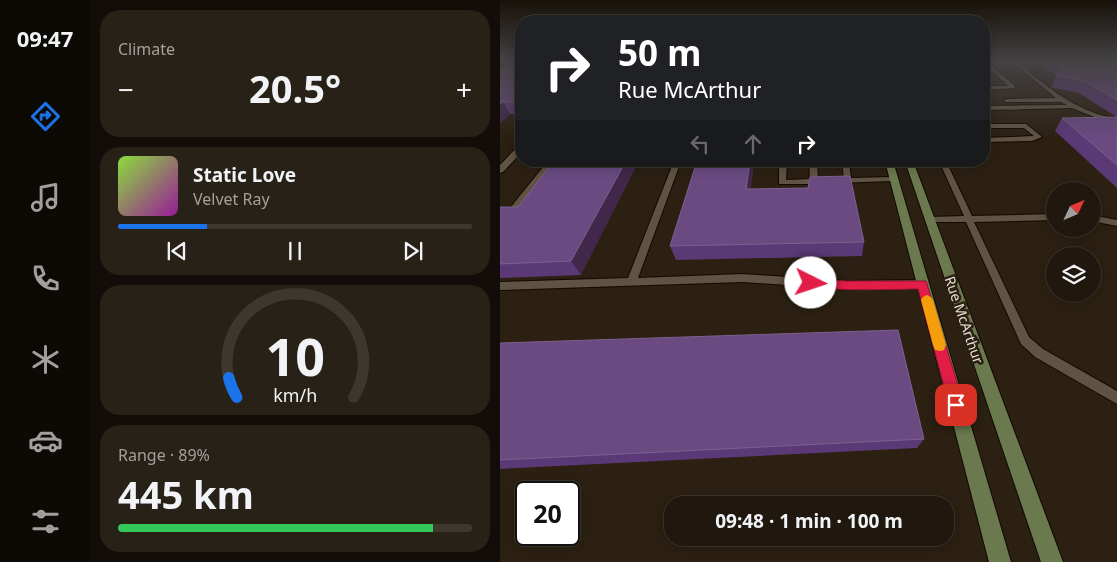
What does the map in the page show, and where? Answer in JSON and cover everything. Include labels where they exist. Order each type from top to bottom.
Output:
[{"type":"street","points":[[500,170],[515,154]]},
{"type":"street","name":"Rue McArthur","points":[[890,167],[1000,562]]},
{"type":"street","name":"Rue McArthur","points":[[911,167],[1052,562]]},
{"type":"lane","points":[[990,88],[1012,87]]},
{"type":"lane","points":[[1046,87],[1071,107],[1097,117],[1117,120]]},
{"type":"lane","points":[[990,102],[1062,100]]},
{"type":"lane","points":[[990,108],[1071,107]]},
{"type":"lane","points":[[990,126],[1026,126],[1039,137],[1032,139],[990,140]]},
{"type":"lane","points":[[500,216],[508,216],[547,167]]},
{"type":"lane","points":[[632,281],[676,167]]},
{"type":"lane","points":[[783,167],[782,182],[893,179]]},
{"type":"lane","points":[[813,167],[814,182]]},
{"type":"lane","points":[[846,167],[848,180]]},
{"type":"lane","points":[[945,167],[1028,344],[1039,353],[1117,398]]},
{"type":"lane","points":[[929,220],[1046,217]]},
{"type":"lane","points":[[1101,220],[1117,223]]},
{"type":"lane","points":[[500,286],[742,278],[846,286],[922,284]]},
{"type":"building","points":[[500,87],[515,87],[515,101],[500,104]]},
{"type":"building","points":[[1095,87],[1117,87],[1117,100]]},
{"type":"building","points":[[1117,117],[1117,165],[1062,118]]},
{"type":"building","points":[[549,167],[623,167],[571,261],[500,264],[500,207],[518,207]]},
{"type":"building","points":[[695,167],[749,167],[746,189],[808,188],[810,177],[850,176],[864,242],[670,246]]},
{"type":"building","points":[[898,330],[924,439],[500,460],[500,343]]},
{"type":"slow traffic","points":[[927,300],[940,345]]},
{"type":"route","points":[[811,283],[846,286],[922,284],[956,405]]}]
